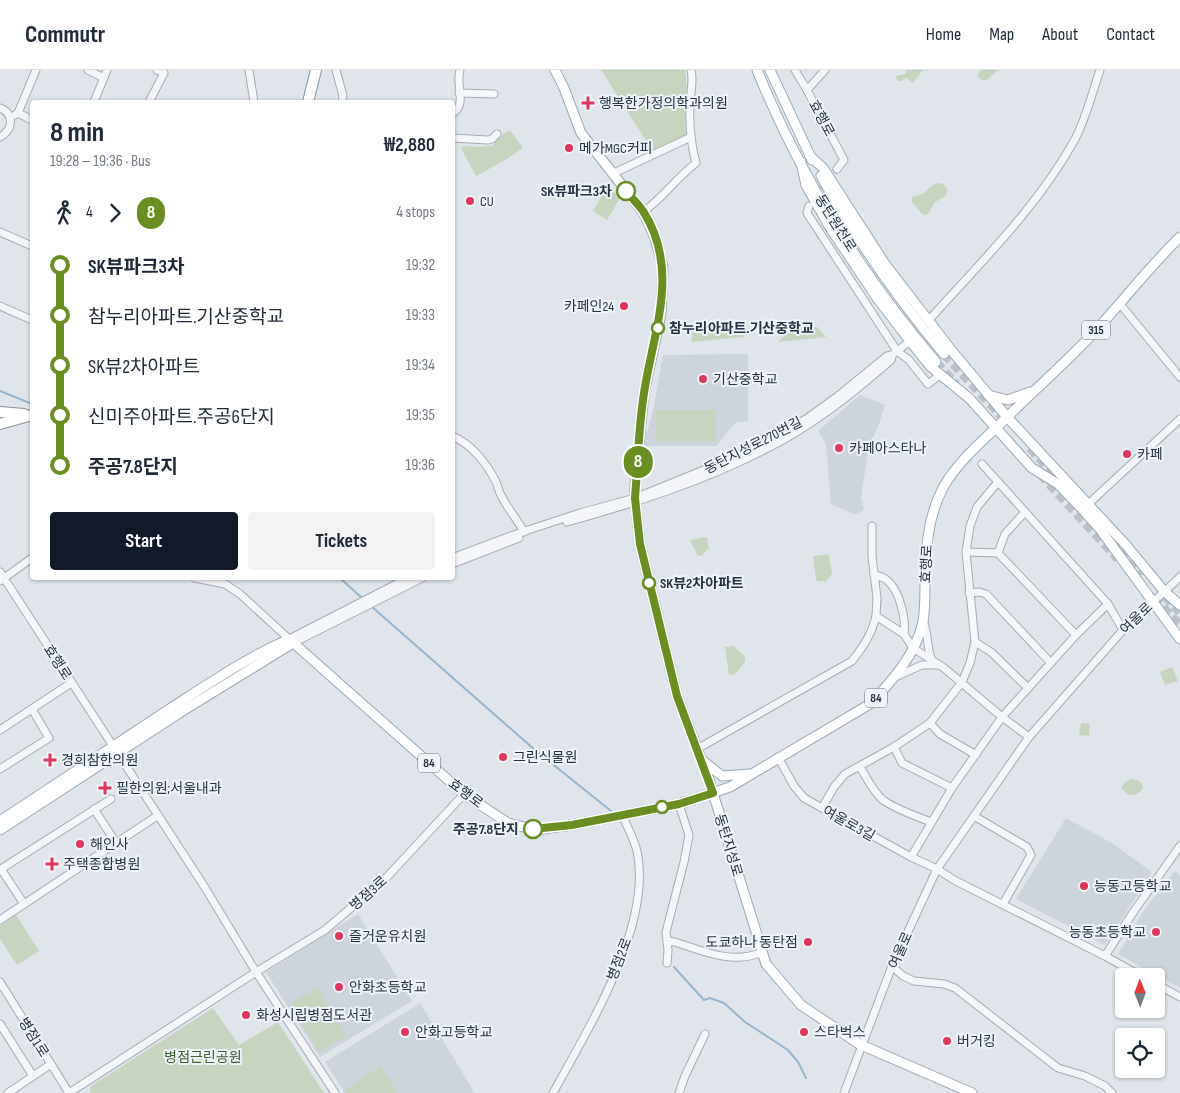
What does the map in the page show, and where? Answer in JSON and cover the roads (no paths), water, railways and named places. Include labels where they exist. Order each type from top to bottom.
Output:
[{"type":"highway","points":[[308,100],[316,70]]},
{"type":"highway","points":[[0,412],[30,414]]},
{"type":"highway","points":[[0,417],[30,414]]},
{"type":"highway","points":[[0,424],[30,415]]},
{"type":"main road","name":"동탄지성로","points":[[555,70],[581,133],[643,212],[655,238],[663,267],[660,314],[644,393],[635,500],[640,544],[674,687],[713,793],[766,964],[801,1005],[863,1045],[972,1093]]},
{"type":"main road","name":"동탄원천로","points":[[757,70],[776,114],[825,206],[867,271],[910,332],[936,362]]},
{"type":"main road","name":"동탄원천로","points":[[770,70],[810,156],[848,222],[876,265],[944,354]]},
{"type":"main road","points":[[810,156],[823,168],[885,264],[928,321],[1007,417],[1085,506],[1179,638]]},
{"type":"main road","points":[[800,162],[806,185],[829,226],[877,298],[930,366],[970,399],[1032,468],[1058,484],[1085,506],[1126,545],[1164,591],[1180,605]]},
{"type":"main road","name":"효행로","points":[[291,641],[464,794],[508,823],[536,830],[679,804],[730,787],[870,704],[894,677],[913,648],[923,620],[929,523],[944,486],[970,453],[1080,346],[1180,237]]},
{"type":"main road","points":[[985,391],[1008,400],[1035,390]]},
{"type":"main road","points":[[970,399],[980,400],[983,398],[985,391]]},
{"type":"main road","points":[[1179,638],[1177,631],[1180,624]]},
{"type":"main road","points":[[0,830],[212,682],[266,650],[291,641]]},
{"type":"main road","points":[[0,821],[115,750]]},
{"type":"main road","points":[[701,759],[722,776],[753,774]]},
{"type":"street","points":[[10,117],[18,113],[36,70]]},
{"type":"street","points":[[88,70],[104,78]]},
{"type":"street","points":[[95,100],[107,70]]},
{"type":"street","points":[[150,100],[164,72],[157,70]]},
{"type":"street","points":[[248,70],[254,100]]},
{"type":"street","points":[[336,70],[342,100]]},
{"type":"street","points":[[455,112],[460,104],[458,78],[460,70]]},
{"type":"street","points":[[643,212],[684,172],[696,163],[691,137],[690,103],[693,84],[691,70]]},
{"type":"street","points":[[796,70],[807,90]]},
{"type":"street","name":"효행로","points":[[825,70],[807,90],[844,160],[837,169]]},
{"type":"street","points":[[928,321],[1006,234],[1054,171],[1078,131],[1100,70]]},
{"type":"street","points":[[460,93],[494,94]]},
{"type":"street","points":[[0,108],[5,110],[10,117],[9,130],[0,137]]},
{"type":"street","points":[[18,113],[30,119]]},
{"type":"street","points":[[455,138],[488,140],[497,134]]},
{"type":"street","points":[[612,174],[691,137]]},
{"type":"street","points":[[809,206],[807,213],[895,353],[909,360],[928,384],[942,374]]},
{"type":"street","points":[[0,232],[30,245]]},
{"type":"street","points":[[1120,304],[1180,377]]},
{"type":"street","points":[[0,306],[30,319]]},
{"type":"street","points":[[455,557],[580,513],[681,487],[765,450],[812,422],[841,401],[891,360],[895,353],[910,341]]},
{"type":"street","points":[[1085,506],[1180,420]]},
{"type":"street","points":[[455,437],[461,439],[476,453],[488,469],[497,484],[500,495],[524,532]]},
{"type":"street","points":[[982,464],[1108,604],[1123,630]]},
{"type":"street","points":[[822,808],[834,787],[845,774],[894,747],[930,723],[962,682],[970,663],[975,642],[966,552],[970,526],[977,507],[998,482]]},
{"type":"street","points":[[455,563],[520,538],[635,500]]},
{"type":"street","points":[[998,553],[1000,542],[1005,534],[1025,512]]},
{"type":"street","points":[[697,749],[852,660],[865,645],[874,627],[876,616],[877,598],[872,556],[872,526]]},
{"type":"street","points":[[966,552],[998,553],[1076,635]]},
{"type":"street","points":[[1,577],[30,559]]},
{"type":"street","points":[[874,575],[883,577],[895,590],[905,626],[904,634]]},
{"type":"street","name":"효행로","points":[[1,577],[204,886],[256,972]]},
{"type":"street","points":[[1164,591],[1180,577]]},
{"type":"street","points":[[205,580],[225,584],[240,594],[291,641],[404,580]]},
{"type":"street","points":[[380,594],[417,580]]},
{"type":"street","name":"여울로","points":[[844,1093],[892,966],[936,869],[1029,737],[1123,630],[1164,591]]},
{"type":"street","points":[[969,593],[979,592],[986,594],[1051,663]]},
{"type":"street","points":[[911,857],[952,788],[1002,717],[1076,635],[1108,604]]},
{"type":"street","points":[[876,616],[904,634],[913,648],[962,682],[1002,717],[1029,737]]},
{"type":"street","points":[[923,620],[931,659]]},
{"type":"street","points":[[975,642],[991,652],[1028,688]]},
{"type":"street","points":[[894,677],[922,665],[941,666]]},
{"type":"street","points":[[0,730],[72,683]]},
{"type":"street","points":[[0,769],[49,738],[32,709]]},
{"type":"street","points":[[930,723],[940,734],[976,755]]},
{"type":"street","points":[[894,747],[902,764],[952,788]]},
{"type":"street","name":"여울로3길","points":[[778,758],[794,786],[804,798],[954,880],[1127,968]]},
{"type":"street","points":[[860,767],[871,786],[883,800],[931,822]]},
{"type":"street","name":"병점3로","points":[[69,1093],[256,972],[325,930],[386,878],[464,794]]},
{"type":"street","points":[[24,904],[1,868],[111,799]]},
{"type":"street","points":[[667,963],[666,932],[689,835],[679,804]]},
{"type":"street","points":[[94,809],[116,844]]},
{"type":"street","name":"병점2로","points":[[553,1093],[599,1008],[623,954],[636,913],[638,857],[629,832],[626,814]]},
{"type":"street","points":[[0,920],[158,816]]},
{"type":"street","points":[[974,816],[1027,847],[1030,851],[1031,855],[1003,904]]},
{"type":"street","points":[[1105,956],[1180,846]]},
{"type":"street","points":[[667,941],[734,958],[752,956],[762,952]]},
{"type":"street","points":[[892,966],[903,976],[914,981],[944,984],[955,988],[1058,1068],[1085,1076],[1104,1086],[1112,1093]]},
{"type":"street","points":[[256,972],[335,1093]]},
{"type":"street","name":"병점1로","points":[[0,982],[69,1093]]},
{"type":"street","points":[[1165,989],[1180,997]]},
{"type":"street","points":[[0,1024],[33,1076]]},
{"type":"street","points":[[679,1093],[705,1034]]},
{"type":"street","points":[[8,1093],[51,1064]]},
{"type":"waterway","points":[[0,391],[30,403]]},
{"type":"waterway","points":[[342,580],[362,598]]},
{"type":"waterway","points":[[371,606],[535,750],[611,811]]},
{"type":"waterway","points":[[674,967],[704,1000],[710,998],[724,1003],[745,1022],[788,1050],[798,1062],[806,1078]]},
{"type":"tunnel","points":[[809,206],[837,169]]},
{"type":"tunnel","points":[[944,354],[1005,420]]},
{"type":"tunnel","points":[[936,362],[956,384]]},
{"type":"tunnel","points":[[1030,448],[1065,487]]},
{"type":"tunnel","points":[[1040,474],[1118,559]]},
{"type":"tunnel","points":[[1104,529],[1144,573]]},
{"type":"tunnel","points":[[1165,596],[1180,612]]},
{"type":"tunnel","points":[[1154,597],[1180,626]]},
{"type":"place","name":"행복한가정의학과의원","points":[[588,103]]},
{"type":"place","name":"메가MGC커피","points":[[569,148]]},
{"type":"place","name":"SK뷰파크3차","points":[[626,191]]},
{"type":"place","name":"CU","points":[[470,201]]},
{"type":"place","name":"카페인24","points":[[624,306]]},
{"type":"place","name":"참누리아파트.기산중학교","points":[[658,328]]},
{"type":"place","name":"기산중학교","points":[[703,379]]},
{"type":"place","name":"카페아스타나","points":[[839,448]]},
{"type":"place","name":"카페","points":[[1127,454]]},
{"type":"place","name":"SK뷰2차아파트","points":[[649,583]]},
{"type":"place","name":"그린식물원","points":[[503,757]]},
{"type":"place","name":"경희참한의원","points":[[50,760]]},
{"type":"place","name":"필한의원;서울내과","points":[[105,788]]},
{"type":"place","name":"주공7.8단지","points":[[533,829]]},
{"type":"place","name":"해인사","points":[[80,844]]},
{"type":"place","name":"주택종합병원","points":[[52,864]]},
{"type":"place","name":"능동고등학교","points":[[1084,886]]},
{"type":"place","name":"능동초등학교","points":[[1156,932]]},
{"type":"place","name":"즐거운유치원","points":[[339,936]]},
{"type":"place","name":"도쿄하나 동탄점","points":[[808,942]]},
{"type":"place","name":"안화초등학교","points":[[339,987]]},
{"type":"place","name":"화성시립병점도서관","points":[[246,1015]]},
{"type":"place","name":"안화고등학교","points":[[405,1032]]},
{"type":"place","name":"스타벅스","points":[[804,1032]]},
{"type":"place","name":"버거킹","points":[[947,1041]]},
{"type":"park label","name":"병점근린공원","points":[[203,1057]]}]
